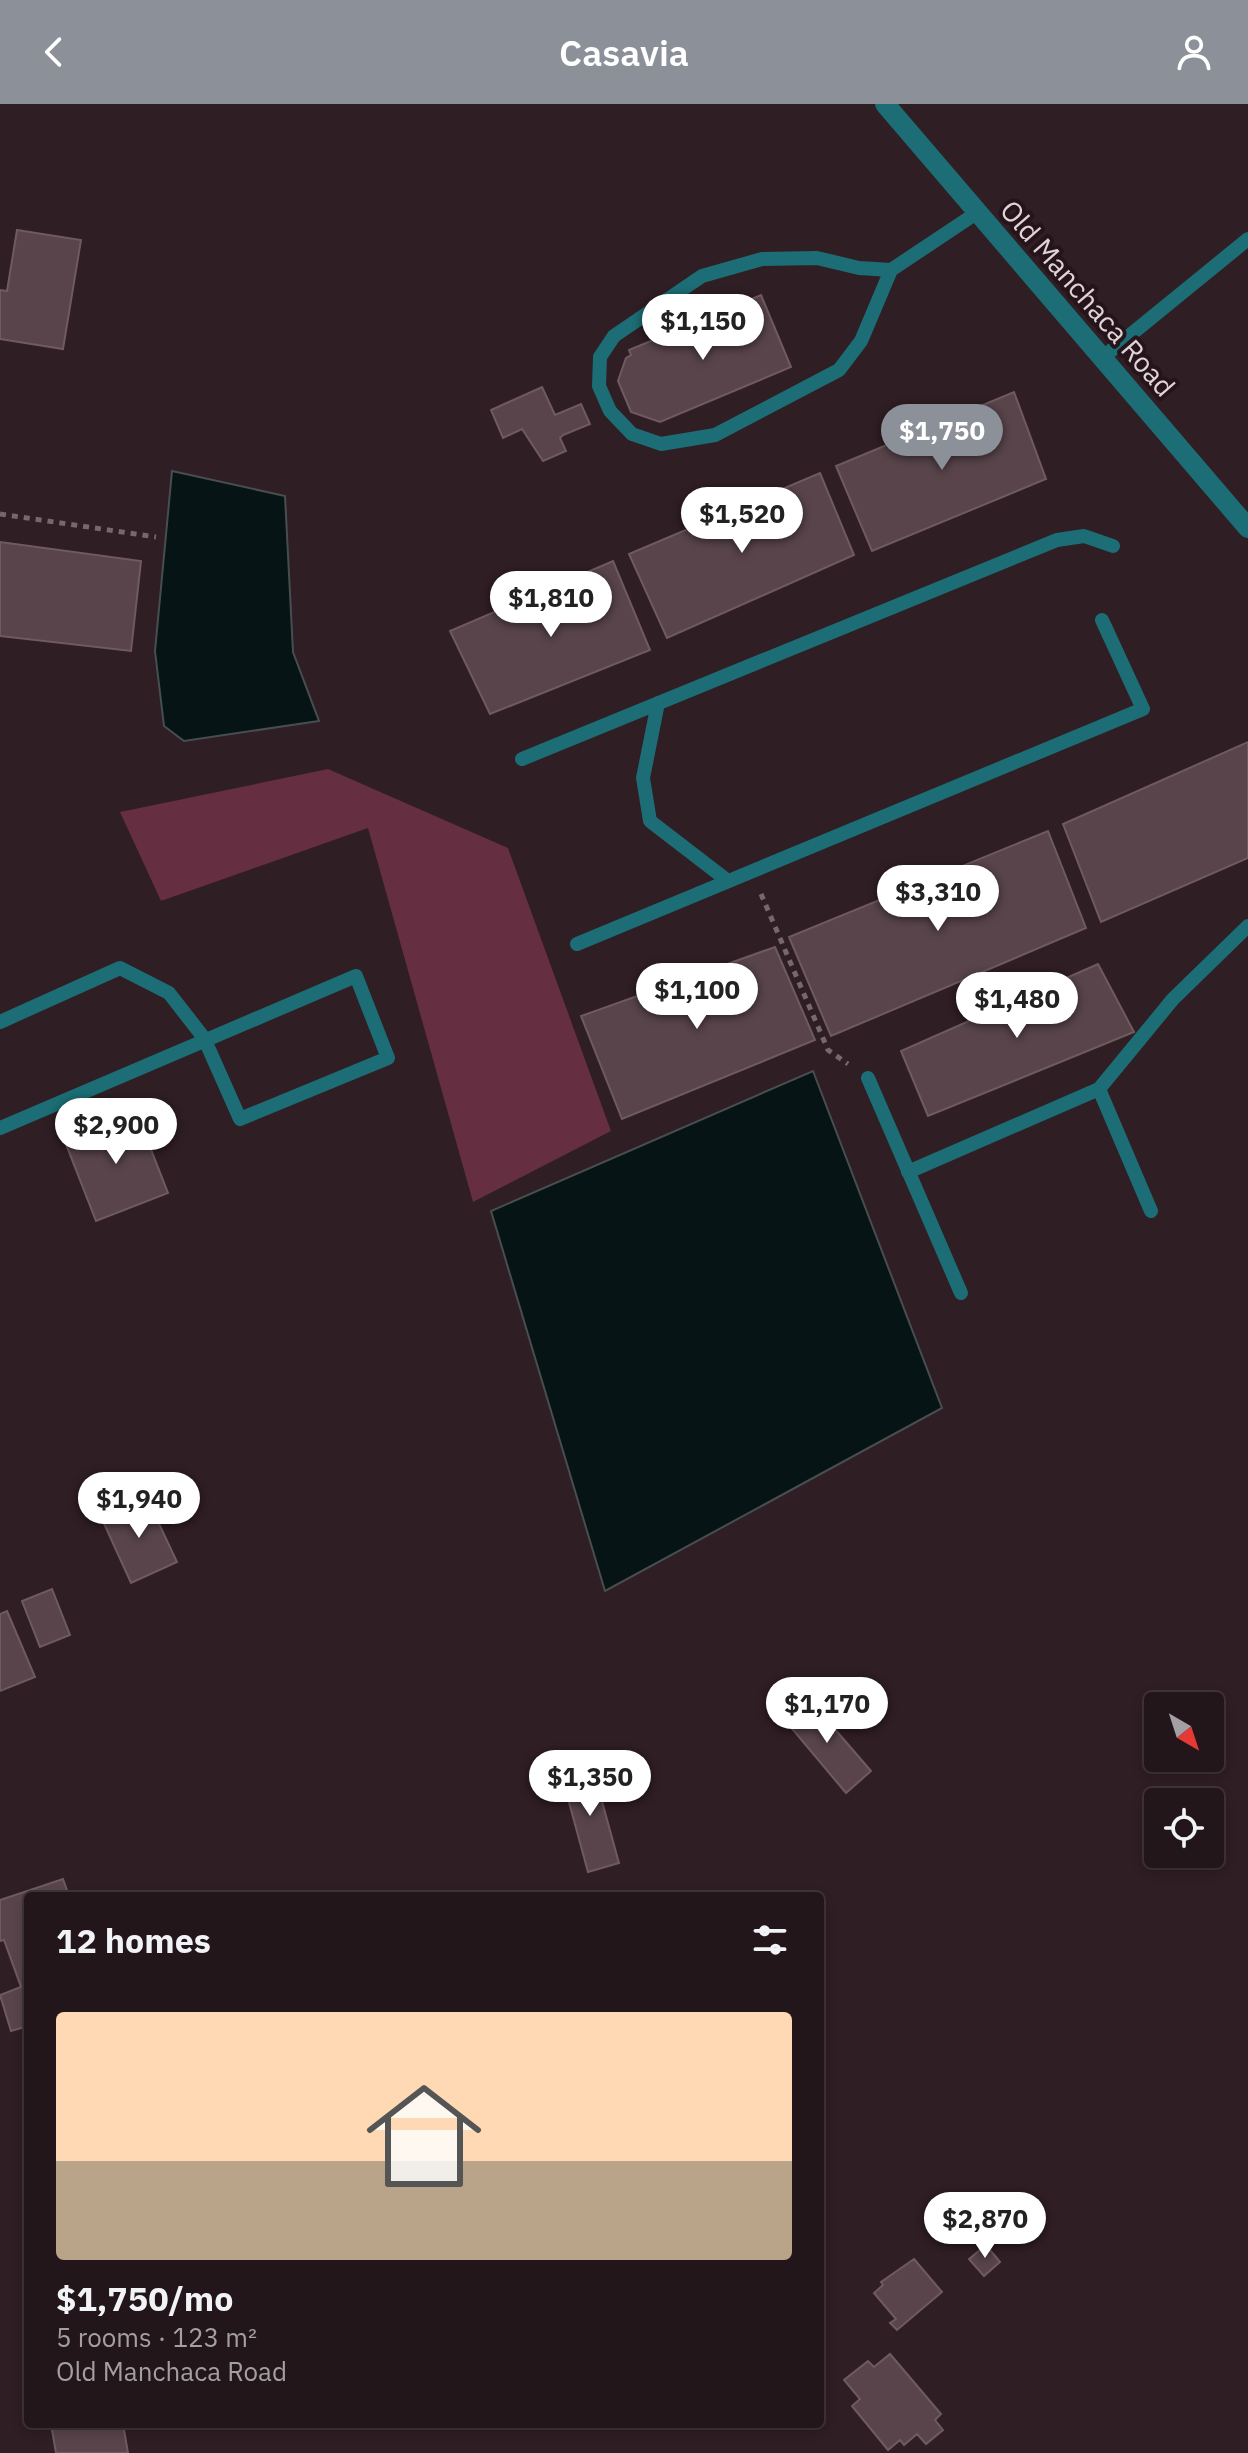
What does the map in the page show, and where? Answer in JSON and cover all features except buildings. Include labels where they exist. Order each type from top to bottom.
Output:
[{"type":"street","name":"Old Manchaca Road","points":[[885,104],[1248,528]]},
{"type":"lane","points":[[891,270],[859,268],[817,258],[762,259],[702,276],[614,336],[600,357],[599,386],[610,411],[632,434],[661,444],[715,435],[839,370],[861,341],[891,270],[978,212]]},
{"type":"lane","points":[[1102,358],[1248,239]]},
{"type":"lane","points":[[522,759],[1057,540],[1084,536],[1113,546]]},
{"type":"lane","points":[[577,944],[1143,709],[1102,620]]},
{"type":"lane","points":[[658,703],[643,778],[650,821],[728,881]]},
{"type":"lane","points":[[908,1172],[1099,1089],[1173,999],[1248,926]]},
{"type":"lane","points":[[0,1022],[120,968],[169,993],[204,1038],[240,1119],[388,1058],[356,976],[204,1038],[0,1128]]},
{"type":"lane","points":[[868,1078],[961,1293]]},
{"type":"lane","points":[[1099,1089],[1151,1211]]},
{"type":"path","points":[[0,514],[156,537]]},
{"type":"path","points":[[752,871],[828,1050],[868,1078]]},
{"type":"shaded area","points":[[172,471],[285,496],[293,652],[319,721],[184,741],[164,726],[155,651]]},
{"type":"shaded area","points":[[328,769],[508,848],[611,1131],[473,1202],[368,828],[161,901],[120,812]]},
{"type":"shaded area","points":[[813,1071],[942,1408],[605,1591],[491,1211]]}]
